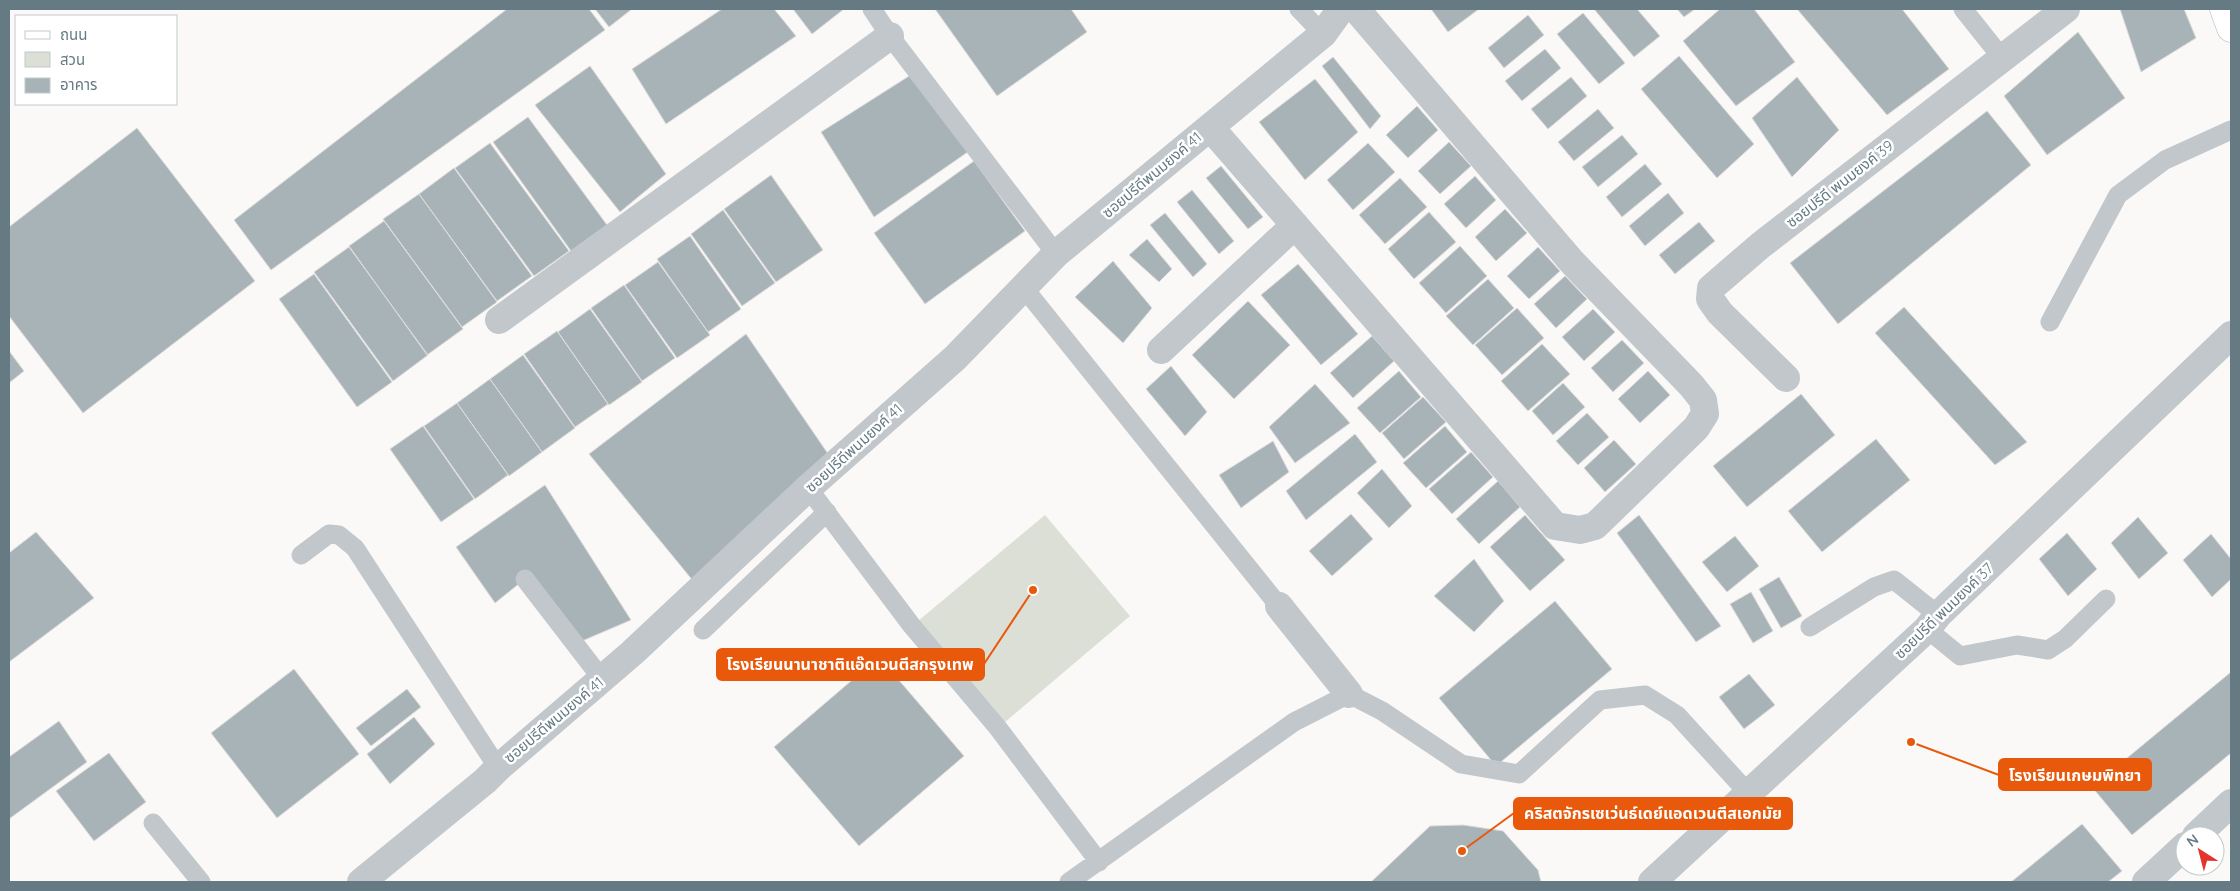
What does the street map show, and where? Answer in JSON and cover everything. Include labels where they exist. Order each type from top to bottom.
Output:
[{"type":"main road","points":[[2224,9],[2231,28]]},
{"type":"street","name":"ซอยปรีดีพนมยงค์ 41","points":[[361,882],[485,781],[602,680],[808,488],[955,358],[1056,254],[1323,34],[1341,9]]},
{"type":"street","points":[[1210,127],[1555,526],[1580,530],[1596,526],[1696,428],[1705,414],[1702,400],[1691,385],[1572,262],[1356,9]]},
{"type":"street","name":"ซอยปรีดี พนมยงค์ 39","points":[[1786,378],[1720,313],[1710,299],[1711,288],[1761,245],[2066,9]]},
{"type":"street","points":[[499,320],[890,36]]},
{"type":"street","points":[[1161,350],[1295,225]]},
{"type":"street","name":"ซอยปรีดี พนมยงค์ 37","points":[[1652,882],[1933,622],[2231,335]]},
{"type":"street","points":[[1279,606],[1349,694]]},
{"type":"street","points":[[2206,826],[2231,802]]},
{"type":"street","points":[[2146,882],[2175,855]]},
{"type":"lane","points":[[872,9],[890,36],[1056,254]]},
{"type":"lane","points":[[1299,9],[1323,34]]},
{"type":"lane","points":[[1963,9],[2002,58]]},
{"type":"lane","points":[[2050,322],[2118,194],[2165,160],[2231,130]]},
{"type":"lane","points":[[1024,288],[1279,606]]},
{"type":"lane","points":[[808,488],[912,626],[998,728],[1099,862]]},
{"type":"lane","points":[[703,630],[827,512]]},
{"type":"lane","points":[[301,555],[329,534],[339,536],[355,548],[498,768]]},
{"type":"lane","points":[[525,579],[602,680]]},
{"type":"lane","points":[[1810,627],[1874,587],[1894,580],[1933,622],[1960,656],[2017,645],[2048,650],[2065,639],[2106,599]]},
{"type":"lane","points":[[1069,882],[1294,722],[1349,694],[1382,711],[1461,764],[1519,774],[1600,700],[1645,695],[1677,715],[1749,794]]},
{"type":"lane","points":[[153,823],[201,882]]},
{"type":"green space","points":[[1045,515],[1130,616],[998,728],[912,626]]},
{"type":"building","points":[[507,9],[589,9],[605,30],[271,270],[234,220]]},
{"type":"building","points":[[595,9],[632,9],[609,27]]},
{"type":"building","points":[[722,9],[774,9],[796,36],[666,124],[632,69]]},
{"type":"building","points":[[793,9],[844,9],[812,34]]},
{"type":"building","points":[[935,9],[1071,9],[1087,32],[997,96]]},
{"type":"building","points":[[1431,9],[1479,9],[1448,32]]},
{"type":"building","points":[[1594,9],[1637,9],[1660,36],[1634,57]]},
{"type":"building","points":[[1677,9],[1695,9],[1684,17]]},
{"type":"building","points":[[1720,9],[1754,9],[1795,62],[1736,106],[1683,41]]},
{"type":"building","points":[[1797,9],[1902,9],[1949,69],[1887,115]]},
{"type":"building","points":[[2120,9],[2184,9],[2196,38],[2141,72]]},
{"type":"building","points":[[1583,13],[1625,63],[1599,84],[1557,34]]},
{"type":"building","points":[[1528,15],[1544,35],[1504,68],[1488,48]]},
{"type":"building","points":[[2078,32],[2125,98],[2047,155],[2004,96]]},
{"type":"building","points":[[1545,49],[1561,68],[1522,101],[1505,81]]},
{"type":"building","points":[[1679,56],[1754,144],[1717,178],[1641,89]]},
{"type":"building","points":[[1333,57],[1381,116],[1370,129],[1322,66]]},
{"type":"building","points":[[590,66],[666,174],[620,212],[535,105]]},
{"type":"building","points":[[917,71],[975,147],[874,217],[821,132]]},
{"type":"building","points":[[1571,77],[1587,96],[1548,129],[1531,109]]},
{"type":"building","points":[[1797,77],[1839,130],[1792,177],[1752,118]]},
{"type":"building","points":[[1315,79],[1358,132],[1305,180],[1259,122]]},
{"type":"building","points":[[1417,106],[1438,130],[1408,158],[1386,135]]},
{"type":"building","points":[[1598,109],[1614,128],[1574,161],[1558,142]]},
{"type":"building","points":[[1987,111],[2031,165],[1838,324],[1790,263]]},
{"type":"building","points":[[528,117],[607,225],[571,251],[493,142]]},
{"type":"building","points":[[137,128],[255,281],[83,413],[9,316],[9,227]]},
{"type":"building","points":[[1622,135],[1638,154],[1598,187],[1582,167]]},
{"type":"building","points":[[1449,142],[1471,166],[1440,194],[1418,171]]},
{"type":"building","points":[[490,143],[569,251],[534,276],[455,168]]},
{"type":"building","points":[[1368,143],[1395,172],[1353,210],[1327,180]]},
{"type":"building","points":[[974,161],[1025,231],[925,304],[874,233]]},
{"type":"building","points":[[1645,164],[1662,184],[1622,217],[1606,197]]},
{"type":"building","points":[[1221,166],[1263,217],[1248,229],[1206,178]]},
{"type":"building","points":[[454,168],[532,276],[497,301],[419,194]]},
{"type":"building","points":[[771,175],[823,250],[776,282],[724,209]]},
{"type":"building","points":[[1475,176],[1496,200],[1466,228],[1444,204]]},
{"type":"building","points":[[1400,178],[1427,207],[1385,244],[1359,215]]},
{"type":"building","points":[[1192,190],[1234,241],[1219,254],[1177,202]]},
{"type":"building","points":[[1668,193],[1684,213],[1645,246],[1629,226]]},
{"type":"building","points":[[419,194],[497,302],[462,327],[383,219]]},
{"type":"building","points":[[1505,209],[1527,233],[1496,261],[1475,237]]},
{"type":"building","points":[[723,210],[775,283],[742,306],[691,234]]},
{"type":"building","points":[[1429,212],[1456,242],[1414,279],[1388,249]]},
{"type":"building","points":[[1165,213],[1207,264],[1193,277],[1150,225]]},
{"type":"building","points":[[384,221],[463,329],[427,355],[349,246]]},
{"type":"building","points":[[1699,222],[1715,241],[1675,274],[1659,255]]},
{"type":"building","points":[[690,236],[741,309],[708,332],[657,259]]},
{"type":"building","points":[[1147,239],[1172,269],[1159,282],[1129,255]]},
{"type":"building","points":[[1460,246],[1487,276],[1446,313],[1419,283]]},
{"type":"building","points":[[349,247],[428,355],[393,381],[314,272]]},
{"type":"building","points":[[1538,247],[1560,271],[1529,299],[1507,276]]},
{"type":"building","points":[[1113,261],[1152,308],[1123,343],[1075,297]]},
{"type":"building","points":[[658,262],[710,335],[677,358],[625,285]]},
{"type":"building","points":[[1298,264],[1358,334],[1321,365],[1261,295]]},
{"type":"building","points":[[314,274],[392,382],[357,407],[279,299]]},
{"type":"building","points":[[1565,276],[1587,299],[1556,328],[1534,304]]},
{"type":"building","points":[[1488,279],[1514,308],[1473,345],[1446,316]]},
{"type":"building","points":[[624,285],[675,358],[642,381],[591,308]]},
{"type":"building","points":[[1248,301],[1290,345],[1234,399],[1192,355]]},
{"type":"building","points":[[1904,307],[2027,442],[1995,465],[1875,333]]},
{"type":"building","points":[[1517,308],[1544,338],[1502,375],[1475,345]]},
{"type":"building","points":[[590,309],[642,382],[609,405],[558,332]]},
{"type":"building","points":[[1593,309],[1615,332],[1584,361],[1562,337]]},
{"type":"building","points":[[557,331],[608,404],[575,427],[524,354]]},
{"type":"building","points":[[746,334],[835,464],[694,582],[589,454]]},
{"type":"building","points":[[1372,336],[1394,361],[1353,398],[1330,373]]},
{"type":"building","points":[[1622,340],[1644,363],[1613,392],[1591,368]]},
{"type":"building","points":[[1542,344],[1570,374],[1528,411],[1501,381]]},
{"type":"building","points":[[9,351],[24,371],[9,383]]},
{"type":"building","points":[[523,355],[575,428],[542,452],[490,379]]},
{"type":"building","points":[[1171,366],[1207,412],[1185,436],[1146,389]]},
{"type":"building","points":[[1399,371],[1421,397],[1380,433],[1357,408]]},
{"type":"building","points":[[1648,371],[1670,395],[1640,423],[1618,399]]},
{"type":"building","points":[[490,379],[542,452],[509,476],[457,403]]},
{"type":"building","points":[[1563,383],[1585,407],[1553,435],[1532,411]]},
{"type":"building","points":[[1315,384],[1350,423],[1295,463],[1269,427]]},
{"type":"building","points":[[1801,394],[1835,435],[1747,507],[1713,466]]},
{"type":"building","points":[[1423,397],[1446,422],[1404,459],[1382,433]]},
{"type":"building","points":[[457,403],[508,475],[475,499],[424,426]]},
{"type":"building","points":[[1587,413],[1609,437],[1578,465],[1556,441]]},
{"type":"building","points":[[423,426],[474,499],[441,522],[390,449]]},
{"type":"building","points":[[1445,426],[1467,452],[1426,488],[1403,463]]},
{"type":"building","points":[[1355,434],[1377,462],[1306,520],[1286,491]]},
{"type":"building","points":[[1876,439],[1910,480],[1822,552],[1788,511]]},
{"type":"building","points":[[1614,440],[1636,464],[1605,492],[1584,468]]},
{"type":"building","points":[[1273,441],[1289,472],[1241,508],[1219,475]]},
{"type":"building","points":[[1471,452],[1493,477],[1452,514],[1429,489]]},
{"type":"building","points":[[1382,469],[1412,506],[1389,528],[1357,493]]},
{"type":"building","points":[[1498,481],[1520,507],[1479,544],[1456,519]]},
{"type":"building","points":[[545,485],[631,620],[575,644],[525,579],[495,603],[456,547]]},
{"type":"building","points":[[1351,514],[1373,539],[1332,576],[1309,551]]},
{"type":"building","points":[[1525,515],[1565,560],[1530,591],[1490,547]]},
{"type":"building","points":[[1639,515],[1721,626],[1696,642],[1617,533]]},
{"type":"building","points":[[2138,517],[2168,553],[2139,579],[2111,543]]},
{"type":"building","points":[[36,532],[94,598],[9,662],[9,553]]},
{"type":"building","points":[[2067,533],[2097,569],[2068,596],[2039,559]]},
{"type":"building","points":[[2211,534],[2231,559],[2231,579],[2212,597],[2183,560]]},
{"type":"building","points":[[1735,536],[1759,566],[1727,592],[1702,562]]},
{"type":"building","points":[[1474,559],[1504,601],[1474,632],[1434,596]]},
{"type":"building","points":[[1779,577],[1802,616],[1781,628],[1759,589]]},
{"type":"building","points":[[1751,592],[1773,631],[1753,643],[1730,604]]},
{"type":"building","points":[[1555,601],[1612,669],[1496,766],[1439,698]]},
{"type":"building","points":[[879,657],[964,756],[859,846],[774,747]]},
{"type":"building","points":[[294,669],[359,754],[277,818],[211,733]]},
{"type":"building","points":[[2231,672],[2231,753],[2132,835],[2092,787]]},
{"type":"building","points":[[1749,674],[1775,705],[1744,729],[1719,697]]},
{"type":"building","points":[[407,689],[421,707],[371,746],[356,728]]},
{"type":"building","points":[[414,717],[435,744],[390,784],[367,754]]},
{"type":"building","points":[[59,721],[87,762],[9,819],[9,757]]},
{"type":"building","points":[[109,753],[146,802],[94,841],[56,791]]},
{"type":"building","points":[[2082,824],[2122,871],[2108,882],[2011,882]]},
{"type":"building","points":[[1463,825],[1503,831],[1538,870],[1541,882],[1371,882],[1430,826]]},
{"type":"place","name":"โรงเรียนนานาชาติแอ๊ดเวนตีสกรุงเทพ","points":[[1033,590]]},
{"type":"place","name":"โรงเรียนเกษมพิทยา","points":[[1911,742]]},
{"type":"place","name":"คริสตจักรเซเว่นธ์เดย์แอดเวนตีสเอกมัย","points":[[1462,851]]}]
